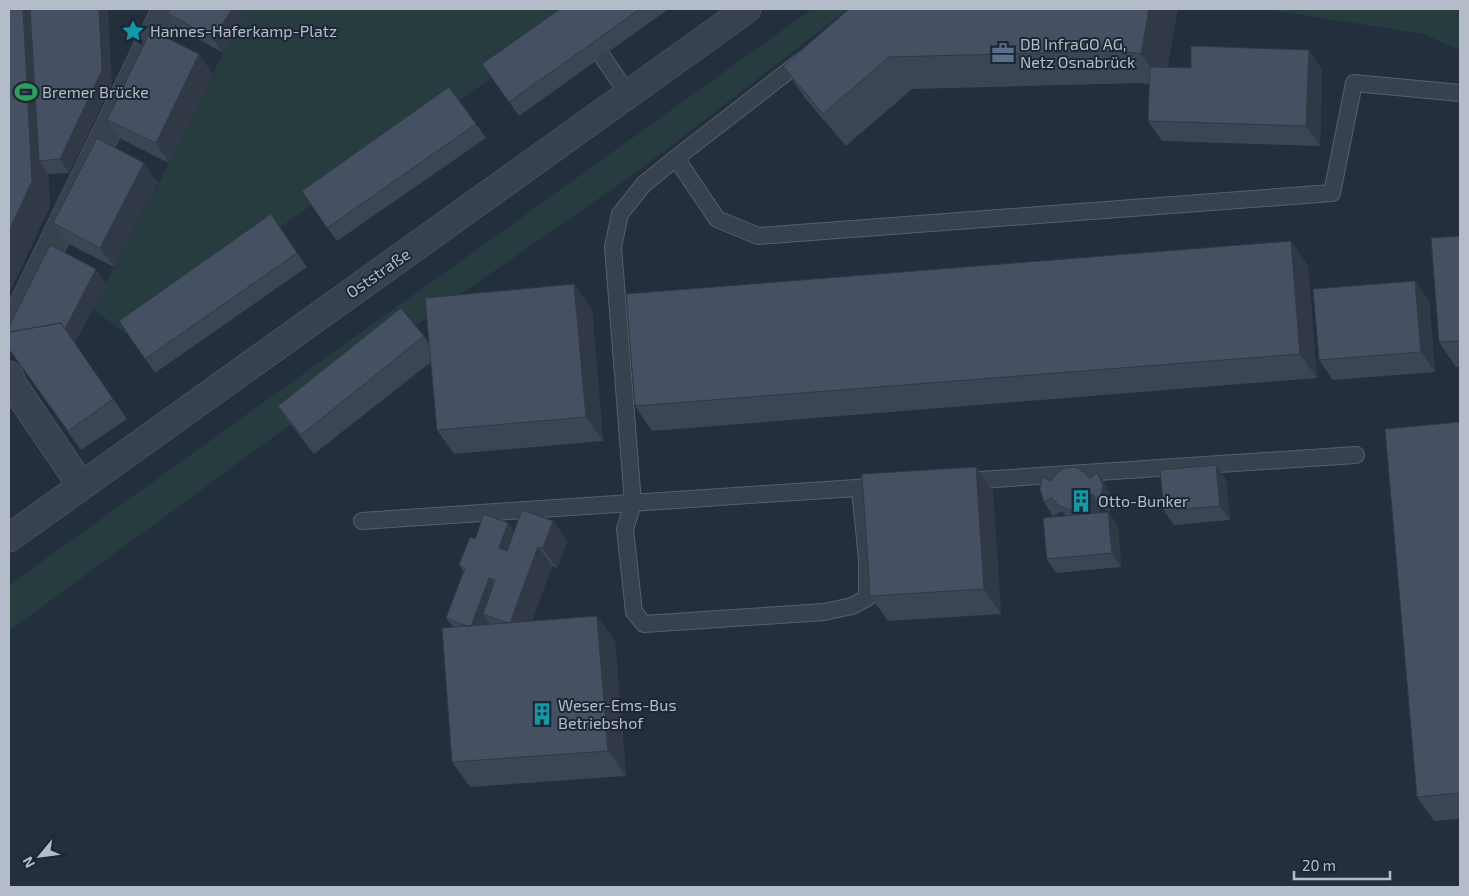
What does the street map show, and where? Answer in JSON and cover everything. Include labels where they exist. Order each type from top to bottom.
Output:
[{"type":"street","points":[[9,334],[166,9]]},
{"type":"street","name":"Oststraße","points":[[9,538],[747,9]]},
{"type":"street","points":[[9,375],[13,385],[81,485]]},
{"type":"lane","points":[[821,46],[644,184],[620,214],[613,247],[633,503],[625,528],[634,612],[644,624],[824,612],[852,606],[867,598],[867,560],[860,488]]},
{"type":"lane","points":[[602,56],[628,94]]},
{"type":"lane","points":[[676,158],[718,219],[758,236],[1332,193],[1354,82],[1460,93]]},
{"type":"lane","points":[[950,482],[1356,455]]},
{"type":"lane","points":[[362,521],[900,485]]},
{"type":"green space","points":[[250,9],[554,9],[566,25],[128,335],[92,309],[171,160],[223,53]]},
{"type":"green space","points":[[812,9],[848,9],[637,172],[415,326],[287,427],[9,631],[9,585]]},
{"type":"green space","points":[[1266,9],[1460,9],[1460,50],[1423,34]]},
{"type":"building","points":[[9,9],[23,9],[32,181],[9,231]]},
{"type":"building","points":[[30,9],[99,9],[102,70],[60,159],[39,161]]},
{"type":"building","points":[[170,9],[232,9],[213,39],[167,13]]},
{"type":"building","points":[[560,9],[640,9],[509,102],[482,64]]},
{"type":"building","points":[[849,9],[1149,9],[1141,54],[1119,51],[889,57],[823,114],[783,66]]},
{"type":"building","points":[[151,30],[199,54],[156,143],[107,120]]},
{"type":"building","points":[[1191,46],[1309,50],[1306,126],[1148,121],[1150,67],[1191,68]]},
{"type":"building","points":[[449,87],[476,124],[327,228],[302,191]]},
{"type":"building","points":[[97,138],[144,163],[100,248],[53,223]]},
{"type":"building","points":[[271,214],[297,253],[145,359],[119,321]]},
{"type":"building","points":[[1460,236],[1460,341],[1439,342],[1431,238]]},
{"type":"building","points":[[1291,241],[1300,354],[635,406],[626,294]]},
{"type":"building","points":[[50,245],[96,269],[65,329],[61,323],[9,332],[9,327]]},
{"type":"building","points":[[1415,281],[1421,352],[1319,360],[1313,289]]},
{"type":"building","points":[[574,284],[586,417],[437,430],[425,298]]},
{"type":"building","points":[[401,308],[424,336],[301,435],[278,406]]},
{"type":"building","points":[[61,323],[113,399],[68,431],[9,349],[9,332]]},
{"type":"building","points":[[1460,422],[1460,793],[1417,797],[1385,429]]},
{"type":"building","points":[[1216,465],[1220,506],[1164,511],[1160,470]]},
{"type":"building","points":[[976,467],[984,589],[870,596],[862,474]]},
{"type":"building","points":[[1075,467],[1084,472],[1090,479],[1097,472],[1103,485],[1100,499],[1091,494],[1085,505],[1077,510],[1066,509],[1058,505],[1052,498],[1044,502],[1040,489],[1042,477],[1051,481],[1064,468]]},
{"type":"building","points":[[522,510],[553,521],[543,548],[538,547],[510,623],[483,614],[495,580],[489,578],[471,626],[446,618],[465,568],[459,565],[470,537],[475,539],[484,514],[508,523],[499,548],[507,551]]},
{"type":"building","points":[[1108,512],[1112,553],[1047,559],[1043,518]]},
{"type":"building","name":"Weser-Ems-Bus Betriebshof","points":[[597,616],[608,751],[452,762],[442,628]]},
{"type":"place","name":"Hannes-Haferkamp-Platz","points":[[133,31]]},
{"type":"place","name":"DB InfraGO AG, Netz Osnabrück","points":[[1003,53]]},
{"type":"place","name":"Bremer Brücke","points":[[26,92]]},
{"type":"place","name":"Otto-Bunker","points":[[1081,501]]},
{"type":"place","name":"Weser-Ems-Bus Betriebshof","points":[[542,714]]}]
